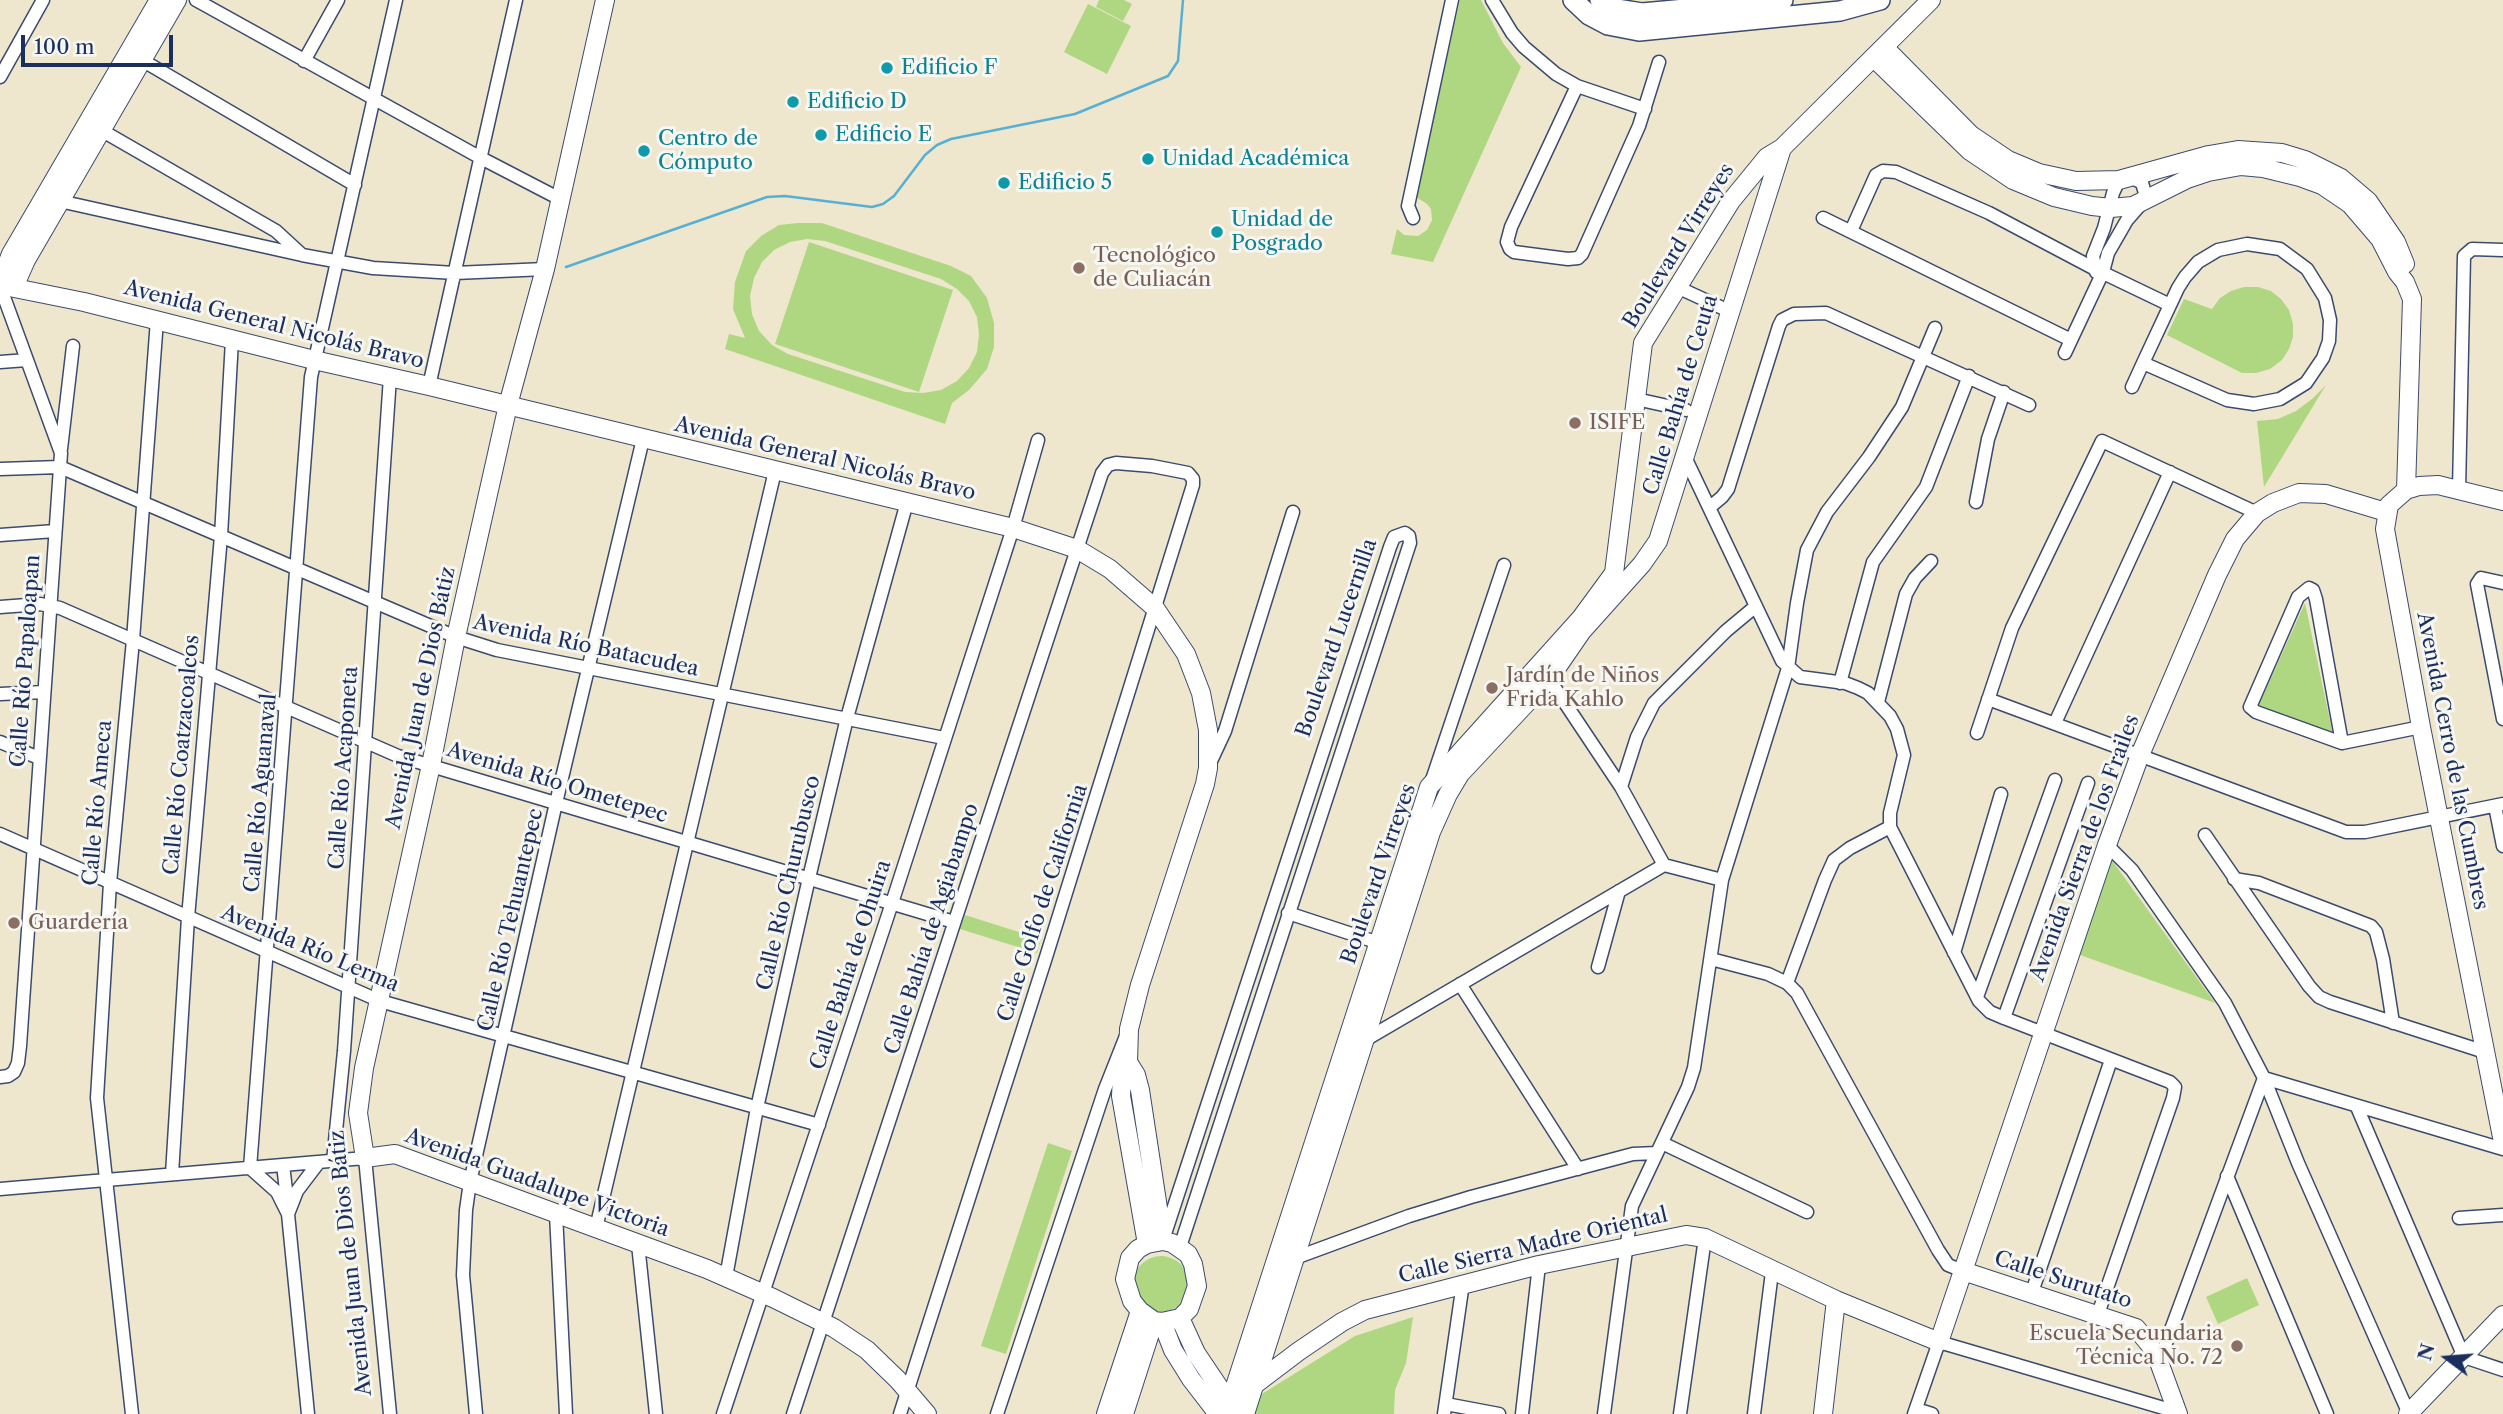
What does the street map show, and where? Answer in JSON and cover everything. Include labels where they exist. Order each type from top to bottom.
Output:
[{"type":"main road","points":[[1573,0],[1589,15],[1608,25],[1639,31],[1839,11],[1880,0]]},
{"type":"main road","points":[[1600,0],[1617,9],[1642,13],[1783,0]]},
{"type":"street","points":[[0,77],[43,0]]},
{"type":"street","points":[[4,288],[26,260],[53,199],[135,56],[159,0]]},
{"type":"street","points":[[135,56],[177,0]]},
{"type":"street","points":[[196,0],[481,158],[561,199]]},
{"type":"street","points":[[304,61],[338,0]]},
{"type":"street","name":"Calle Río Aguanaval","points":[[250,1168],[314,360],[396,0]]},
{"type":"street","points":[[429,386],[516,0]]},
{"type":"street","name":"Avenida Juan de Dios Bátiz","points":[[390,1414],[365,1158],[358,1114],[365,1069],[456,637],[508,405],[545,269],[605,0]]},
{"type":"street","points":[[1413,218],[1408,206],[1452,0]]},
{"type":"street","points":[[1492,0],[1524,47],[1556,74],[1577,86],[1645,109]]},
{"type":"street","name":"Calle Bahía de Ceuta","points":[[1448,794],[1471,752],[1549,679],[1582,631],[1648,557],[1661,534],[1782,148],[1931,0]]},
{"type":"street","points":[[1879,53],[1971,135],[2008,160],[2058,178],[2095,181],[2125,178],[2209,155],[2238,150],[2282,153],[2305,160],[2341,178],[2368,201],[2396,242],[2406,268],[2405,282]]},
{"type":"street","points":[[1879,53],[1961,145],[1998,171],[2054,197],[2075,203],[2111,208],[2141,204]]},
{"type":"street","points":[[135,56],[355,185]]},
{"type":"street","points":[[1577,86],[1511,227],[1507,242],[1510,249],[1568,260],[1578,258],[1582,254],[1611,193],[1645,109],[1658,62]]},
{"type":"street","points":[[95,126],[276,231],[302,255]]},
{"type":"street","name":"Boulevard Virreyes","points":[[1228,1411],[1429,787],[1471,752],[1581,618],[1614,573],[1643,344],[1740,188],[1767,157],[1782,148]]},
{"type":"street","points":[[2065,353],[2108,253],[2127,220],[2141,204],[2187,179],[2227,167],[2263,168],[2322,185],[2350,204],[2370,224],[2405,282],[2412,299],[2406,490]]},
{"type":"street","points":[[1851,231],[1875,176],[1883,172],[1896,172],[1989,213],[2099,275],[2170,305]]},
{"type":"street","points":[[2125,178],[2144,187],[2141,204]]},
{"type":"street","points":[[2099,275],[2093,256],[2111,208],[2113,193],[2125,178]]},
{"type":"street","points":[[53,199],[338,262],[404,271],[455,273],[545,269]]},
{"type":"street","points":[[1823,218],[2071,340]]},
{"type":"street","points":[[2132,387],[2143,363],[2170,305],[2185,277],[2191,268],[2207,256],[2239,244],[2270,247],[2299,261],[2320,288],[2330,320],[2328,348],[2306,383],[2290,395],[2264,403],[2227,400],[2143,363]]},
{"type":"street","points":[[2459,490],[2464,256],[2472,249],[2503,250]]},
{"type":"street","points":[[1677,287],[1731,312]]},
{"type":"street","name":"Avenida General Nicolás Bravo","points":[[4,288],[157,320],[1013,528],[1077,549],[1110,569],[1155,608],[1186,654],[1201,693],[1208,730],[1208,768],[1200,802],[1140,985],[1129,1029],[1128,1062],[1136,1075],[1140,1090],[1163,1244],[1193,1264],[1197,1286],[1189,1309],[1180,1318]]},
{"type":"street","name":"Calle Río Papaloapan","points":[[0,1077],[14,1072],[20,1046],[61,453],[4,288]]},
{"type":"street","points":[[1710,507],[1728,489],[1782,320],[1799,312],[1826,313],[2029,405]]},
{"type":"street","name":"Calle Río Ameca","points":[[132,1414],[97,1097],[110,883],[133,640],[157,320]]},
{"type":"street","points":[[1604,1414],[1632,1206],[1688,1087],[1694,1068],[1722,880],[1788,667],[1801,580],[1810,541],[1827,512],[1893,422],[1914,383],[1935,328]]},
{"type":"street","name":"Calle Río Coatzacoalcos","points":[[172,1174],[188,918],[220,536],[232,340]]},
{"type":"street","points":[[61,453],[73,346]]},
{"type":"street","points":[[0,362],[27,360]]},
{"type":"street","points":[[1840,682],[1873,562],[1920,499],[1933,474],[1969,376]]},
{"type":"street","name":"Calle Río Acaponeta","points":[[333,1161],[376,603],[390,377]]},
{"type":"street","points":[[1976,502],[1988,439],[2004,392]]},
{"type":"street","points":[[1636,399],[1686,410]]},
{"type":"street","name":"Calle Río Tehuantepec","points":[[476,1414],[463,1275],[470,1182],[556,803],[643,439]]},
{"type":"street","name":"Calle Bahía de Ohuira","points":[[723,1414],[892,903],[1013,528],[1038,440]]},
{"type":"street","points":[[1977,733],[2012,628],[2102,442],[2257,513]]},
{"type":"street","points":[[1685,457],[1782,661],[1800,677],[1840,682],[1858,688],[1878,702],[1890,716],[1897,729],[1904,755],[1890,813],[1891,829],[1977,997],[1990,1012],[2042,1035],[2170,1082],[2175,1087],[2174,1098],[2098,1314]]},
{"type":"street","name":"Calle Bahía de Agiabampo","points":[[793,1414],[1102,473],[1108,465],[1116,463]]},
{"type":"street","name":"Calle Golfo de California","points":[[900,1414],[1193,485],[1193,479],[1184,472],[1116,463]]},
{"type":"street","name":"Avenida Río Batacudea","points":[[0,469],[60,467],[456,637],[497,650],[944,738]]},
{"type":"street","points":[[596,1228],[775,471]]},
{"type":"street","points":[[2055,723],[2170,472]]},
{"type":"street","points":[[2386,512],[2389,505],[2406,490],[2420,486],[2438,485],[2503,501]]},
{"type":"street","name":"Avenida Sierra de los Frailes","points":[[1939,1342],[2107,845],[2140,755],[2222,563],[2235,539],[2257,513],[2287,497],[2311,492],[2326,494],[2386,512]]},
{"type":"street","name":"Calle Río Churubusco","points":[[726,1277],[757,1108],[809,878],[847,718],[907,502]]},
{"type":"street","points":[[1208,768],[1225,731],[1293,512]]},
{"type":"street","name":"Avenida Cerro de las Cumbres","points":[[2386,512],[2385,529],[2421,727],[2503,1142]]},
{"type":"street","points":[[0,535],[55,531]]},
{"type":"street","name":"Boulevard Lucernilla","points":[[1405,533],[1409,536],[1410,543],[1289,913],[1163,1244],[1390,547],[1397,535],[1405,533]]},
{"type":"street","points":[[1878,702],[1906,594],[1915,578],[1931,561]]},
{"type":"street","points":[[1429,787],[1504,565]]},
{"type":"street","points":[[2503,583],[2481,578],[2477,584],[2503,719]]},
{"type":"street","points":[[2342,743],[2316,599],[2312,589],[2306,588],[2298,597],[2250,707],[2256,712],[2342,743],[2421,727]]},
{"type":"street","name":"Avenida Río Ometepec","points":[[0,607],[40,604],[61,608],[365,743],[954,922]]},
{"type":"street","points":[[1621,788],[1642,725],[1654,703],[1726,631],[1756,607]]},
{"type":"street","points":[[1549,679],[1621,788],[1664,865]]},
{"type":"street","points":[[0,694],[44,692]]},
{"type":"street","points":[[1988,699],[2346,832],[2365,832],[2499,805],[2503,846]]},
{"type":"street","points":[[0,742],[39,758]]},
{"type":"street","points":[[1977,997],[2055,780]]},
{"type":"street","points":[[2004,1018],[2088,783]]},
{"type":"street","name":"Boulevard Virreyes","points":[[1245,1414],[1431,832],[1448,794]]},
{"type":"street","points":[[1954,953],[2001,794]]},
{"type":"street","points":[[1787,983],[1834,860],[1850,848],[1891,829]]},
{"type":"street","name":"Avenida Río Lerma","points":[[0,834],[380,1001],[819,1125]]},
{"type":"street","points":[[2205,835],[2319,997],[2485,1052]]},
{"type":"street","points":[[2107,845],[2124,860],[2225,1003],[2264,1078],[2298,1164],[2408,1414],[2503,1315]]},
{"type":"street","points":[[1364,1040],[1664,865],[1722,880]]},
{"type":"street","points":[[2234,879],[2259,883],[2371,926],[2376,932],[2383,959],[2393,1023]]},
{"type":"street","points":[[1598,967],[1619,891]]},
{"type":"street","points":[[1289,913],[1379,943]]},
{"type":"street","points":[[1711,959],[1768,974],[1787,983],[1797,993],[1938,1250],[1948,1265],[1963,1271]]},
{"type":"street","points":[[1460,984],[1578,1169]]},
{"type":"street","points":[[997,1414],[1105,1089],[1129,1029]]},
{"type":"street","points":[[2032,1292],[2111,1060]]},
{"type":"street","points":[[2264,1078],[2503,1149]]},
{"type":"street","points":[[2159,1362],[2264,1078]]},
{"type":"street","points":[[2357,1107],[2464,1357],[2503,1370]]},
{"type":"street","points":[[1295,1258],[1459,1200],[1660,1148],[1807,1212]]},
{"type":"street","name":"Avenida Guadalupe Victoria","points":[[0,1189],[395,1154],[726,1277],[834,1328],[877,1359],[927,1414]]},
{"type":"street","points":[[289,1214],[297,1191],[319,1162]]},
{"type":"street","points":[[283,1165],[308,1414]]},
{"type":"street","points":[[250,1168],[277,1192],[289,1214]]},
{"type":"street","points":[[2227,1177],[2326,1414]]},
{"type":"street","points":[[556,1214],[566,1414]]},
{"type":"street","points":[[2459,1218],[2503,1215]]},
{"type":"street","name":"Calle Sierra Madre Oriental","points":[[1228,1411],[1254,1386],[1342,1321],[1366,1310],[1462,1283],[1686,1235],[1705,1238],[1772,1272],[1939,1342]]},
{"type":"street","points":[[1680,1414],[1705,1238]]},
{"type":"street","points":[[638,1244],[656,1414]]},
{"type":"street","points":[[1163,1244],[1138,1249],[1126,1268],[1127,1290],[1152,1318],[1191,1379],[1228,1411]]},
{"type":"street","points":[[1522,1414],[1539,1265]]},
{"type":"street","name":"Calle Surutato","points":[[1963,1271],[2136,1328],[2159,1362],[2177,1413]]},
{"type":"street","points":[[1754,1414],[1772,1272]]},
{"type":"street","points":[[1462,1283],[1445,1409],[1499,1414]]},
{"type":"street","points":[[1823,1414],[1836,1300]]},
{"type":"street","points":[[1152,1318],[1180,1318],[1228,1411]]},
{"type":"street","points":[[1106,1414],[1152,1318]]},
{"type":"street","points":[[1124,1414],[1152,1318]]},
{"type":"street","points":[[1932,1414],[1915,1411],[1939,1342],[2177,1413]]},
{"type":"green space","points":[[1099,0],[1124,0],[1132,4],[1123,21],[1096,7]]},
{"type":"green space","points":[[1460,0],[1481,0],[1503,43],[1521,67],[1433,262],[1391,254],[1397,229],[1404,235],[1418,236],[1427,230],[1432,220],[1431,209],[1416,197]]},
{"type":"green space","points":[[1088,4],[1131,26],[1107,74],[1064,52]]},
{"type":"green space","points":[[822,223],[951,266],[971,276],[987,298],[994,323],[994,347],[987,369],[969,390],[952,403],[945,424],[725,349],[729,334],[745,338],[733,309],[735,282],[746,251],[761,236],[779,225]],"holes":[[[807,239],[825,241],[941,279],[969,301],[977,317],[977,352],[969,368],[957,381],[941,390],[905,392],[788,354],[772,345],[759,331],[752,314],[750,296],[754,278],[762,262],[774,250],[790,242]]]},
{"type":"green space","points":[[809,242],[953,290],[919,392],[775,344]]},
{"type":"green space","points":[[2244,287],[2271,291],[2289,310],[2293,337],[2282,360],[2270,369],[2242,373],[2167,335],[2184,299],[2212,309],[2220,298]]},
{"type":"green space","points":[[2326,385],[2264,487],[2257,421],[2278,419],[2296,411]]},
{"type":"green space","points":[[2305,603],[2333,735],[2257,709]]},
{"type":"green space","points":[[2111,859],[2215,1003],[2080,955]]},
{"type":"green space","points":[[965,915],[1041,939],[1037,953],[960,929]]},
{"type":"green space","points":[[1048,1143],[1072,1151],[1006,1354],[981,1346]]},
{"type":"green space","points":[[1161,1256],[1172,1258],[1181,1264],[1187,1273],[1187,1295],[1181,1304],[1172,1310],[1161,1312],[1150,1310],[1141,1304],[1135,1295],[1133,1284],[1135,1273],[1141,1264],[1150,1258]]},
{"type":"green space","points":[[2247,1278],[2259,1305],[2218,1324],[2206,1297]]},
{"type":"green space","points":[[1413,1317],[1406,1363],[1395,1390],[1394,1414],[1252,1414],[1257,1397],[1355,1336]]},
{"type":"waterway","points":[[566,267],[767,197],[785,196],[872,207],[883,204],[894,196],[925,155],[937,145],[951,139],[1075,114],[1168,76],[1178,61],[1183,0]]},
{"type":"place","name":"Edificio F","points":[[887,68]]},
{"type":"place","name":"Edificio D","points":[[793,102]]},
{"type":"place","name":"Edificio E","points":[[821,135]]},
{"type":"place","name":"Centro de Cómputo","points":[[644,151]]},
{"type":"place","name":"Unidad Académica","points":[[1148,159]]},
{"type":"place","name":"Edificio 5","points":[[1004,183]]},
{"type":"place","name":"Unidad de Posgrado","points":[[1217,232]]},
{"type":"place","name":"Tecnológico de Culiacán","points":[[1079,268]]},
{"type":"place","name":"ISIFE","points":[[1575,423]]},
{"type":"place","name":"Jardín de Niños Frida Kahlo","points":[[1492,688]]},
{"type":"place","name":"Guardería","points":[[14,923]]},
{"type":"place","name":"Escuela Secundaria Técnica No. 72","points":[[2237,1346]]}]
